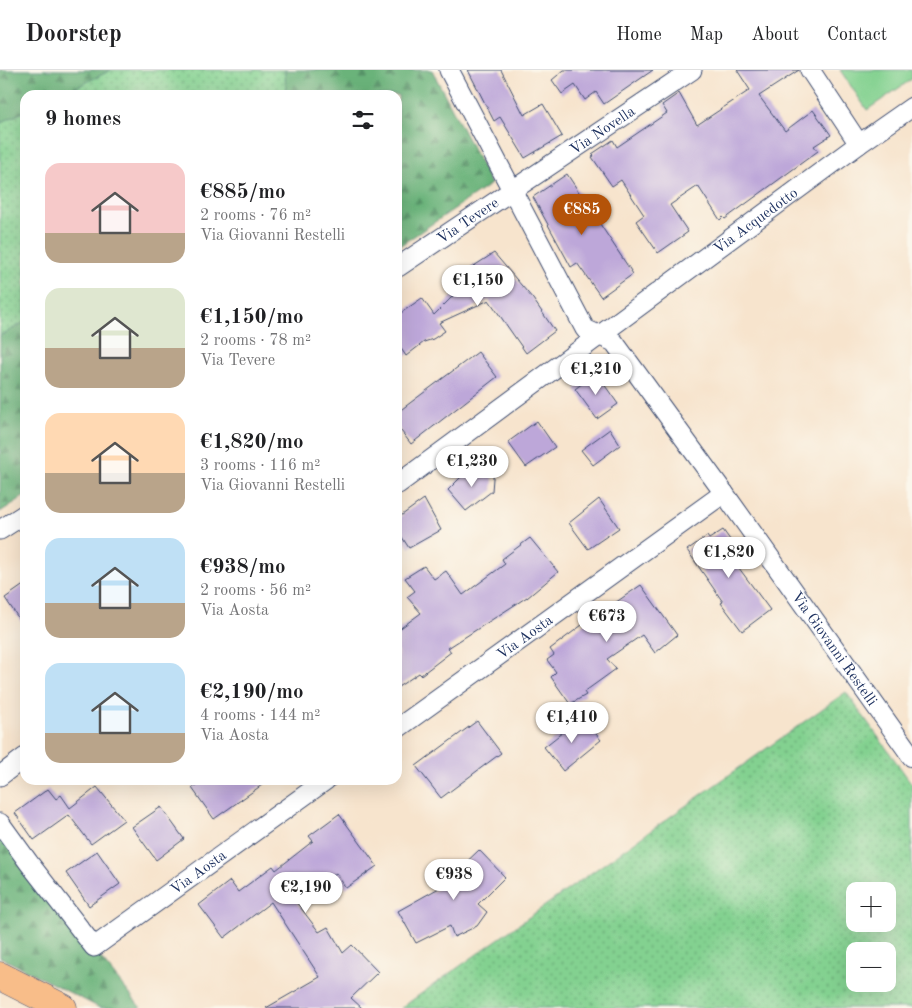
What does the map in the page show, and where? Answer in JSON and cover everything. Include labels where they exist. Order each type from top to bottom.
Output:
[{"type":"main road","points":[[0,976],[63,1008]]},
{"type":"street","name":"Via Giovanni Restelli","points":[[449,70],[585,328],[614,342],[912,757]]},
{"type":"street","name":"Via Novella","points":[[513,191],[692,70]]},
{"type":"street","points":[[810,70],[859,144]]},
{"type":"street","name":"Via Acquedotto","points":[[402,481],[859,144],[912,107]]},
{"type":"street","name":"Via Tevere","points":[[402,265],[513,191]]},
{"type":"street","name":"Via Aosta","points":[[402,725],[724,493]]},
{"type":"street","points":[[0,530],[20,517]]},
{"type":"street","points":[[0,776],[20,761]]},
{"type":"street","name":"Via Aosta","points":[[0,823],[94,947],[319,785]]},
{"type":"green space","points":[[0,70],[111,70],[70,90],[20,90],[20,113],[0,123]]},
{"type":"green space","points":[[111,70],[285,70],[286,90],[70,90]]},
{"type":"green space","points":[[285,70],[432,70],[491,184],[402,244],[402,90],[286,90]]},
{"type":"green space","points":[[840,70],[912,70],[912,79],[867,110]]},
{"type":"green space","points":[[20,113],[20,325],[0,336],[0,123]]},
{"type":"green space","points":[[20,325],[20,499],[0,512],[0,336]]},
{"type":"green space","points":[[846,692],[912,784],[912,1008],[401,1008]]},
{"type":"green space","points":[[0,834],[141,1008],[100,1008],[0,957]]},
{"type":"building","points":[[468,70],[501,70],[524,115],[543,104],[562,136],[525,158],[500,117],[494,121]]},
{"type":"building","points":[[564,70],[653,70],[604,104],[596,92],[585,100],[575,85],[562,94],[552,80]]},
{"type":"building","points":[[737,70],[799,70],[759,96],[785,131],[813,110],[831,135],[814,146],[818,151],[725,219],[723,217],[720,220],[698,186],[670,205],[688,232],[658,253],[636,221],[644,215],[621,180],[612,186],[592,157],[594,156],[592,154],[613,140],[617,147],[667,113],[662,105],[679,93],[697,125],[750,90]]},
{"type":"building","points":[[567,174],[633,274],[601,297],[577,263],[571,267],[533,197]]},
{"type":"building","points":[[494,253],[533,299],[555,331],[526,353],[489,300],[439,323],[445,331],[433,339],[424,342],[406,356],[402,350],[402,312],[422,298],[434,315],[459,290],[446,276],[463,273]]},
{"type":"building","points":[[478,352],[497,377],[411,444],[402,432],[402,409]]},
{"type":"building","points":[[596,373],[618,404],[597,419],[575,389]]},
{"type":"building","points":[[537,421],[555,447],[526,467],[508,442]]},
{"type":"building","points":[[610,429],[620,445],[593,465],[581,450]]},
{"type":"building","points":[[472,466],[481,476],[494,466],[492,491],[466,511],[448,490]]},
{"type":"building","points":[[424,499],[441,530],[409,548],[402,537],[402,515]]},
{"type":"building","points":[[599,499],[619,528],[588,549],[569,523]]},
{"type":"building","points":[[723,530],[741,555],[733,560],[770,610],[742,631],[721,603],[723,602],[687,550],[707,536],[709,539]]},
{"type":"building","points":[[530,538],[558,572],[527,598],[448,648],[451,652],[421,675],[419,673],[402,684],[402,627],[421,613],[407,597],[415,591],[405,578],[424,566],[434,579],[446,571],[463,595],[505,564],[502,559]]},
{"type":"building","points":[[641,585],[677,635],[655,653],[642,635],[607,659],[616,669],[584,692],[586,695],[570,704],[551,677],[556,672],[547,660],[554,655],[550,649],[586,622],[590,625],[614,608],[612,605]]},
{"type":"building","points":[[20,588],[20,620],[5,598]]},
{"type":"building","points":[[582,717],[601,740],[563,771],[544,747]]},
{"type":"building","points":[[477,721],[501,753],[441,798],[416,766]]},
{"type":"building","points":[[196,785],[262,785],[214,819],[192,788]]},
{"type":"building","points":[[97,787],[124,820],[91,844],[69,815],[34,840],[15,813],[48,789],[56,799],[61,795],[70,808]]},
{"type":"building","points":[[161,807],[184,839],[156,860],[132,827]]},
{"type":"building","points":[[339,814],[377,866],[346,888],[336,873],[297,903],[319,932],[328,927],[343,953],[352,945],[378,972],[351,998],[362,1008],[266,1008],[320,977],[271,902],[224,938],[199,905],[230,881],[238,892],[273,866],[276,870],[313,841],[309,836]]},
{"type":"building","points":[[479,850],[505,877],[478,904],[487,912],[477,926],[454,937],[450,926],[416,943],[398,911],[439,888]]},
{"type":"building","points":[[97,851],[120,884],[89,906],[66,873]]}]
